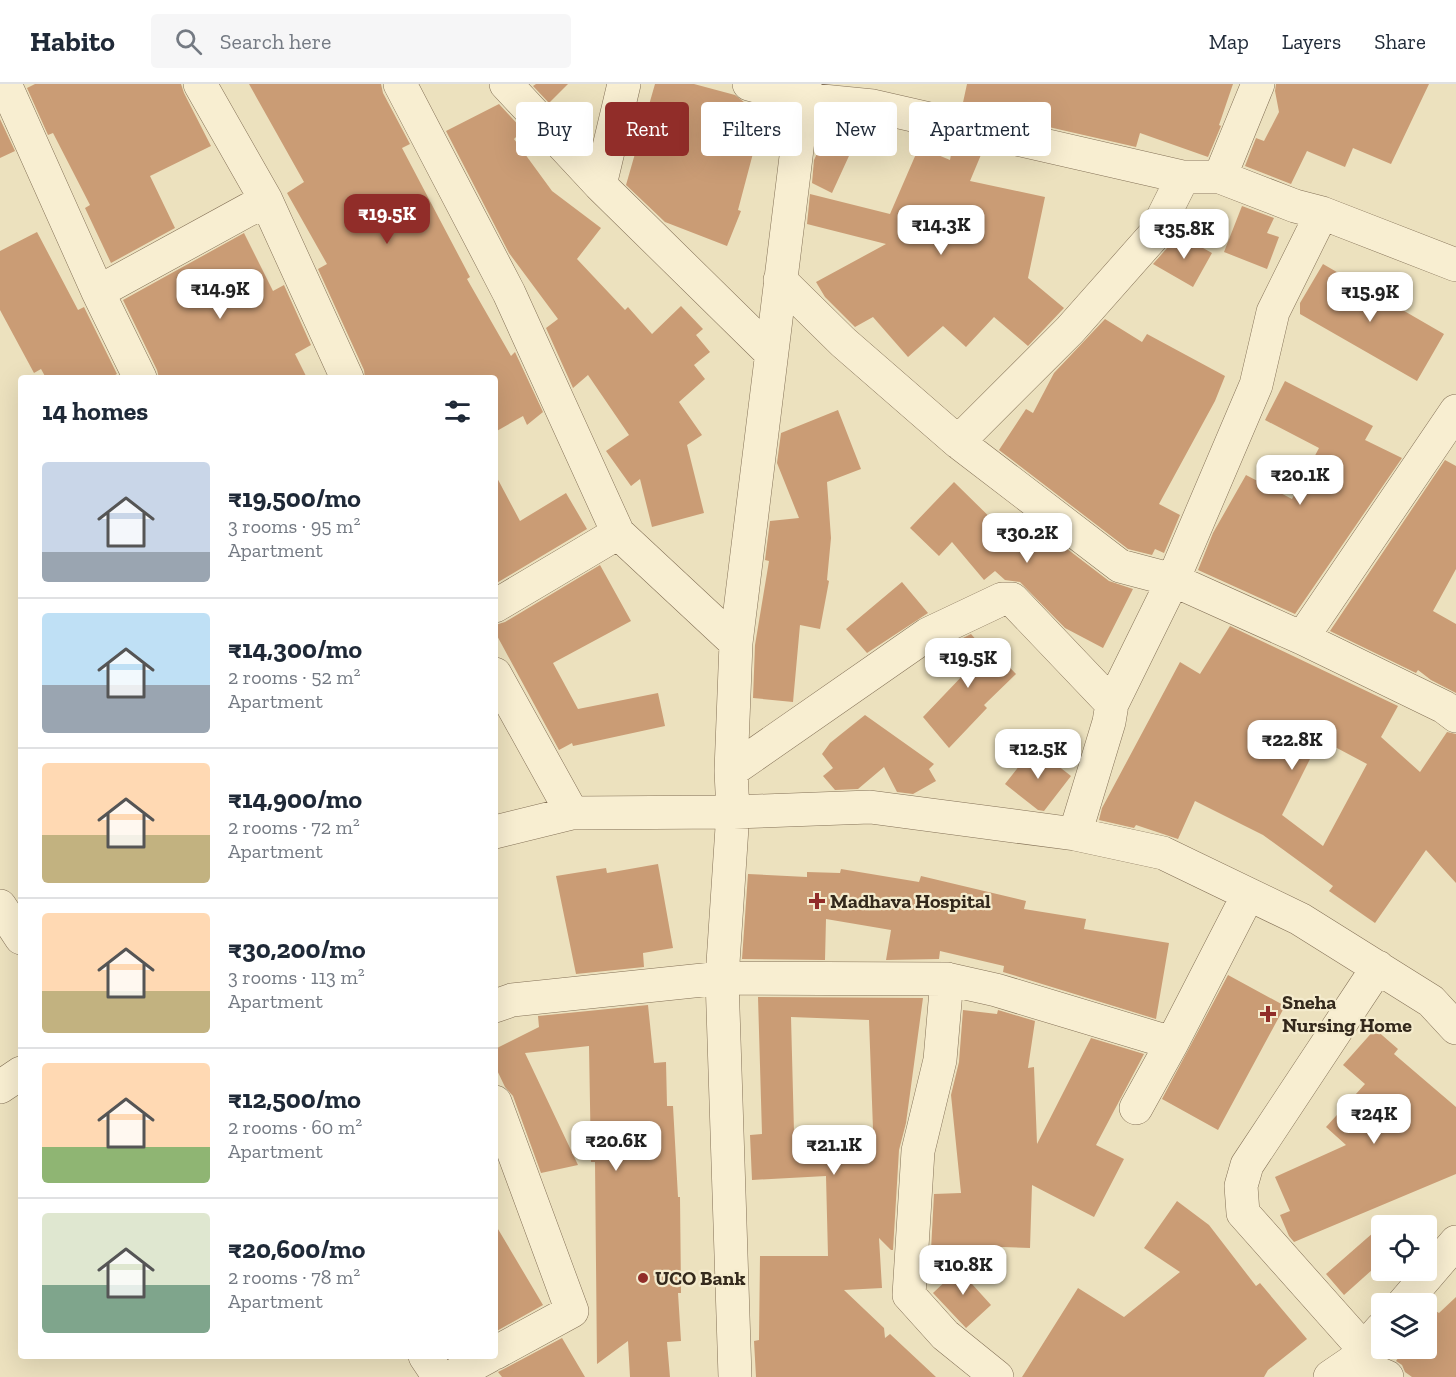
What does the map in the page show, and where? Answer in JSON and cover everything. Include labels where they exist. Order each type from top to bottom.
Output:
[{"type":"street","points":[[5,84],[98,292],[139,375]]},
{"type":"street","points":[[200,84],[266,200],[346,375]]},
{"type":"street","points":[[400,84],[509,293],[618,533],[736,643]]},
{"type":"street","points":[[506,84],[600,185],[771,353]]},
{"type":"street","points":[[600,185],[624,84]]},
{"type":"street","points":[[749,84],[873,106],[1183,177],[1220,177],[1295,206],[1322,213],[1456,265]]},
{"type":"street","points":[[1220,177],[1258,84]]},
{"type":"street","points":[[735,1377],[722,978],[733,812],[731,771],[736,643],[804,92]]},
{"type":"street","points":[[958,442],[1070,330],[1155,235],[1183,177]]},
{"type":"street","points":[[98,292],[266,200]]},
{"type":"street","points":[[1075,834],[1109,722],[1112,704],[1173,580],[1257,385],[1273,312],[1322,213]]},
{"type":"street","points":[[780,280],[843,342],[958,442],[1120,566],[1173,580],[1444,706],[1456,716]]},
{"type":"street","points":[[1302,638],[1456,411]]},
{"type":"street","points":[[498,604],[618,533]]},
{"type":"street","points":[[731,771],[928,634],[1002,599],[1012,599],[1112,704]]},
{"type":"street","points":[[498,679],[572,813]]},
{"type":"street","points":[[498,831],[572,813],[733,812],[870,807],[1075,834],[1163,853],[1300,919],[1431,1001],[1456,1028]]},
{"type":"street","points":[[1136,1107],[1173,1043],[1248,895]]},
{"type":"street","points":[[0,906],[18,933]]},
{"type":"street","points":[[1378,967],[1247,1165],[1241,1186],[1243,1213],[1357,1354],[1387,1377]]},
{"type":"street","points":[[498,1005],[512,1000],[722,978],[947,979],[996,990],[1173,1043]]},
{"type":"street","points":[[947,979],[940,1059],[918,1151],[909,1295],[945,1335],[997,1377]]},
{"type":"street","points":[[0,1087],[18,1076]]},
{"type":"street","points":[[498,1110],[572,1311],[498,1351]]},
{"type":"street","points":[[1412,1293],[1456,1242]]},
{"type":"street","points":[[427,1359],[439,1377]]},
{"type":"street","points":[[452,1377],[484,1359]]},
{"type":"building","points":[[35,84],[181,84],[211,146],[150,176],[175,228],[111,263],[85,208],[90,205],[53,133],[48,135],[27,88]]},
{"type":"building","points":[[249,84],[381,84],[383,93],[410,144],[402,148],[470,277],[467,279],[511,356],[515,352],[543,412],[527,425],[523,416],[498,430],[498,375],[365,375],[318,269],[327,264],[287,193],[304,182]]},
{"type":"building","points":[[536,84],[568,84],[550,102],[533,86]]},
{"type":"building","points":[[655,84],[694,84],[735,95],[744,102],[701,102],[701,156],[752,156],[738,210],[741,211],[727,246],[665,222],[626,185],[634,156],[689,156],[689,102],[650,102]]},
{"type":"building","points":[[967,84],[1233,84],[1219,125],[1221,126],[1208,157],[1140,133],[1136,147],[1051,127],[1051,102],[963,102]]},
{"type":"building","points":[[1276,84],[1429,84],[1391,164],[1353,148],[1345,167],[1307,151],[1291,184],[1245,166],[1256,138],[1264,141],[1279,112]]},
{"type":"building","points":[[499,104],[516,122],[514,139],[516,156],[526,156],[552,191],[601,228],[577,259],[625,310],[628,307],[652,334],[681,306],[703,329],[696,335],[710,352],[694,365],[705,379],[679,402],[702,435],[687,445],[704,513],[652,527],[640,479],[631,486],[606,451],[629,435],[588,375],[573,388],[546,328],[558,319],[509,253],[446,131]]},
{"type":"building","points":[[0,119],[15,151],[0,158]]},
{"type":"building","points":[[816,156],[849,156],[832,193],[812,183]]},
{"type":"building","points":[[915,156],[940,156],[950,160],[951,156],[980,156],[970,181],[1045,197],[1028,278],[1064,308],[1028,346],[994,317],[966,347],[943,326],[908,357],[873,317],[855,327],[825,297],[816,282],[886,244],[807,224],[810,194],[890,214]]},
{"type":"building","points":[[1242,206],[1274,218],[1267,233],[1279,237],[1267,269],[1224,252]]},
{"type":"building","points":[[37,232],[78,310],[84,307],[117,374],[44,375],[41,369],[34,373],[0,310],[0,251]]},
{"type":"building","points":[[244,233],[273,291],[284,285],[311,345],[295,354],[306,375],[158,375],[123,300]]},
{"type":"building","points":[[1176,233],[1212,253],[1193,287],[1153,264],[1168,247]]},
{"type":"building","points":[[1323,264],[1444,334],[1417,381],[1300,314],[1300,303]]},
{"type":"building","points":[[1105,319],[1142,342],[1147,334],[1225,376],[1215,401],[1159,504],[1180,515],[1164,553],[1155,549],[1152,555],[1128,549],[999,450],[1026,409],[1033,413],[1054,373]]},
{"type":"building","points":[[1285,381],[1373,426],[1365,440],[1402,458],[1295,614],[1198,570],[1213,533],[1246,475],[1292,499],[1319,448],[1265,420]]},
{"type":"building","points":[[838,410],[861,469],[827,482],[831,538],[827,580],[829,581],[820,629],[800,625],[793,702],[753,698],[755,645],[769,561],[765,560],[770,521],[799,518],[777,463],[781,433]]},
{"type":"building","points":[[1445,460],[1456,466],[1456,569],[1433,611],[1456,624],[1456,693],[1431,680],[1418,670],[1416,673],[1330,631]]},
{"type":"building","points":[[498,480],[520,521],[566,493],[587,529],[498,582]]},
{"type":"building","points":[[954,482],[1011,538],[1028,519],[1109,581],[1133,589],[1103,648],[1065,628],[1020,582],[1005,580],[995,571],[984,580],[952,542],[939,556],[910,528]]},
{"type":"building","points":[[600,565],[631,621],[553,663],[578,709],[658,693],[665,726],[573,746],[572,743],[559,750],[498,638],[498,624]]},
{"type":"building","points":[[902,582],[928,613],[867,653],[846,629]]},
{"type":"building","points":[[1230,626],[1398,706],[1381,737],[1420,772],[1447,732],[1456,734],[1456,883],[1426,850],[1375,923],[1329,891],[1333,886],[1263,835],[1195,801],[1178,839],[1136,825],[1134,828],[1099,820],[1102,808],[1180,662],[1200,674]],"holes":[[[1320,739],[1367,764],[1323,846],[1282,815]]]},
{"type":"building","points":[[971,634],[987,652],[991,648],[1016,674],[984,705],[987,708],[949,748],[923,717],[965,673],[943,648]]},
{"type":"building","points":[[865,715],[934,764],[929,769],[936,781],[913,794],[897,792],[884,767],[858,789],[835,790],[823,776],[833,768],[822,754],[830,743]]},
{"type":"building","points":[[1034,747],[1071,776],[1044,811],[1038,810],[1005,784]]},
{"type":"building","points":[[658,864],[673,948],[643,953],[644,967],[576,974],[556,876],[606,868],[607,873]]},
{"type":"building","points":[[841,869],[919,882],[921,876],[1026,901],[1024,909],[1086,919],[1084,929],[1169,943],[1156,1019],[1003,972],[1004,966],[940,951],[939,959],[886,960],[891,930],[826,919],[825,960],[742,959],[748,874],[807,877],[807,872],[840,873]]},
{"type":"building","points":[[1228,975],[1285,1006],[1218,1130],[1162,1099]]},
{"type":"building","points":[[758,997],[923,998],[906,1123],[899,1150],[893,1250],[879,1238],[882,1288],[844,1290],[884,1328],[885,1338],[890,1334],[936,1377],[756,1377],[754,1341],[759,1340],[760,1256],[828,1256],[826,1176],[752,1180],[750,1135],[762,1134]],"holes":[[[791,1017],[869,1020],[873,1129],[794,1132]]]},
{"type":"building","points":[[648,1005],[654,1063],[666,1062],[667,1106],[673,1106],[678,1197],[680,1197],[681,1293],[678,1293],[681,1341],[667,1342],[670,1377],[630,1377],[628,1341],[597,1364],[595,1162],[591,1162],[589,1046],[525,1053],[578,1165],[541,1173],[513,1096],[505,1087],[498,1072],[498,1048],[539,1027],[538,1016]]},
{"type":"building","points":[[963,1010],[997,1014],[998,1010],[1035,1021],[1028,1068],[1034,1067],[1037,1144],[1091,1038],[1144,1054],[1096,1145],[1124,1159],[1094,1217],[1032,1185],[1030,1248],[971,1246],[971,1249],[931,1250],[934,1194],[961,1193],[951,1095],[959,1062]]},
{"type":"building","points":[[1375,1029],[1398,1049],[1394,1054],[1456,1107],[1456,1174],[1294,1242],[1280,1215],[1290,1211],[1275,1177],[1346,1145],[1326,1127],[1365,1084],[1343,1065]]},
{"type":"building","points":[[1177,1201],[1209,1225],[1256,1286],[1260,1283],[1307,1339],[1268,1370],[1264,1377],[1022,1377],[1078,1288],[1124,1317],[1180,1272],[1144,1248]]},
{"type":"building","points":[[498,1229],[543,1305],[498,1330]]},
{"type":"building","points":[[1371,1235],[1371,1271],[1344,1295],[1326,1274]]},
{"type":"building","points":[[971,1257],[972,1284],[991,1305],[966,1328],[933,1293]]},
{"type":"building","points":[[1456,1297],[1456,1377],[1412,1377],[1396,1361],[1397,1359],[1437,1359],[1437,1312],[1439,1313]]},
{"type":"building","points":[[562,1338],[585,1377],[502,1377],[498,1372]]},
{"type":"place","name":"Madhava Hospital","points":[[817,901]]},
{"type":"place","name":"Sneha Nursing Home","points":[[1268,1014]]},
{"type":"place","name":"UCO Bank","points":[[643,1278]]}]
